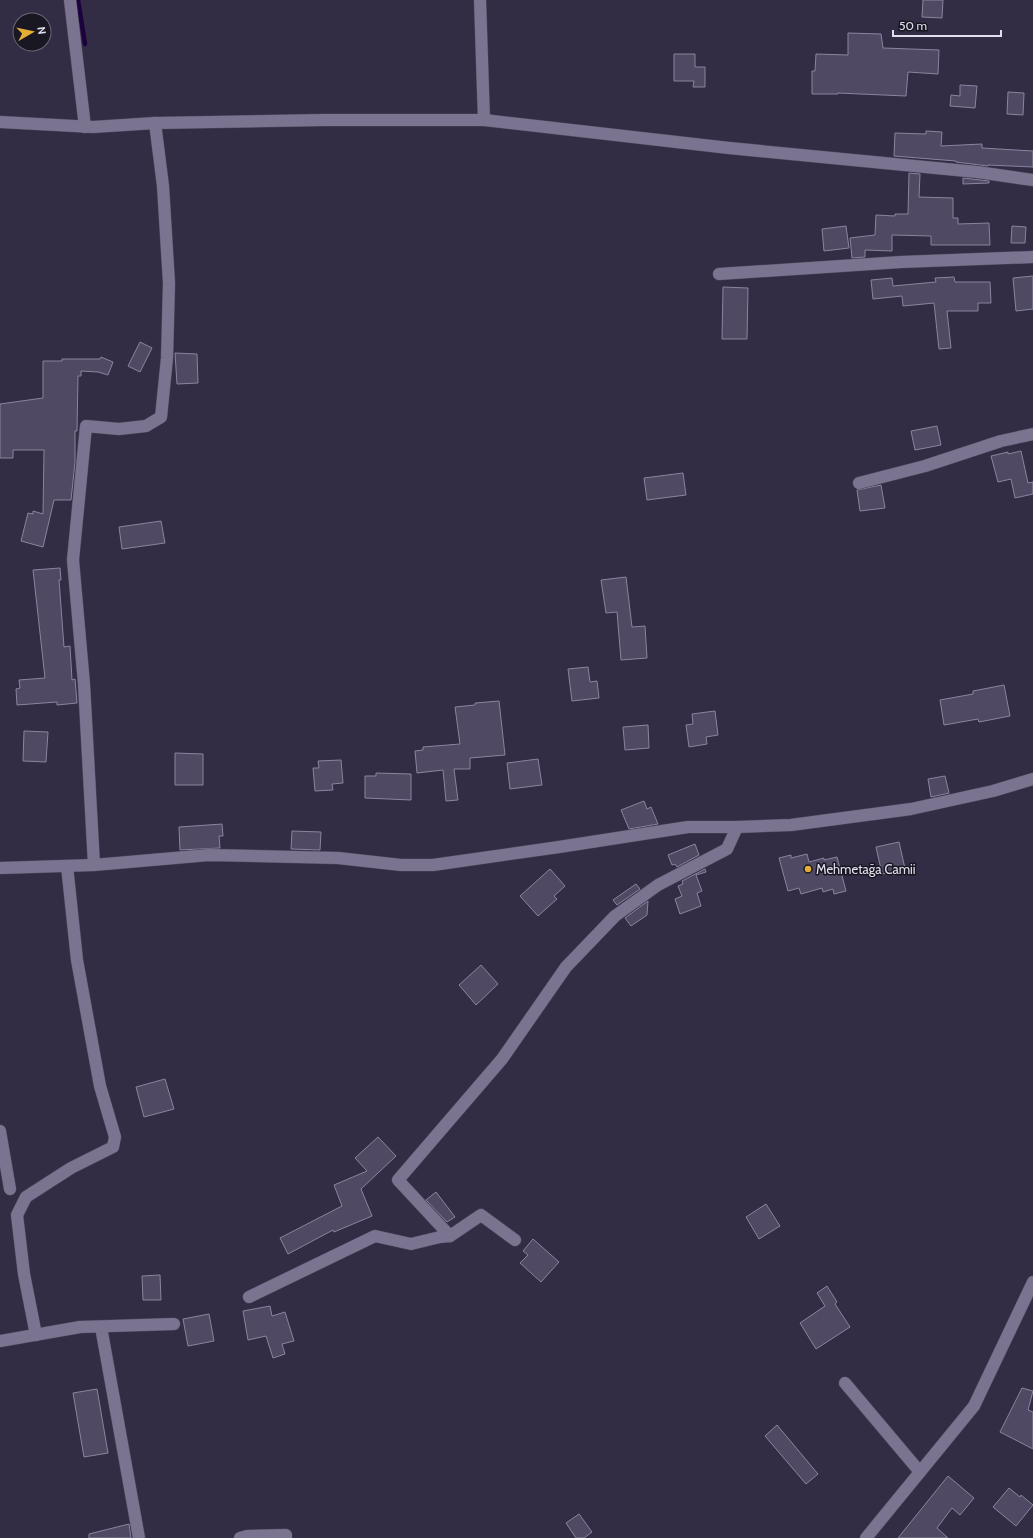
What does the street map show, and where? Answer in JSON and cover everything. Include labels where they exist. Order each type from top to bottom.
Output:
[{"type":"street","points":[[70,0],[85,126]]},
{"type":"street","points":[[480,0],[484,120]]},
{"type":"street","points":[[0,122],[85,126],[155,123],[323,120],[484,120],[729,148],[977,172],[1033,180]]},
{"type":"street","points":[[94,865],[84,684],[73,560],[86,426],[119,429],[146,426],[161,417],[167,358],[169,283],[162,186],[155,123]]},
{"type":"street","points":[[719,274],[901,262],[1033,257]]},
{"type":"street","points":[[859,483],[925,466],[1001,441],[1033,434]]},
{"type":"street","points":[[0,868],[94,865],[209,855],[338,858],[401,865],[433,865],[688,827],[738,828],[791,824],[911,809],[993,791],[1033,779]]},
{"type":"street","points":[[450,1236],[398,1180],[502,1059],[566,966],[615,916],[658,885],[726,849],[738,828]]},
{"type":"street","points":[[36,1335],[22,1260],[17,1215],[26,1197],[71,1168],[113,1147],[115,1138],[100,1086],[77,960],[67,866]]},
{"type":"street","points":[[0,1131],[10,1189]]},
{"type":"street","points":[[249,1297],[375,1236],[411,1244],[450,1236],[481,1216],[515,1240]]},
{"type":"street","points":[[866,1538],[974,1406],[1033,1282]]},
{"type":"street","points":[[0,1342],[80,1327],[174,1324]]},
{"type":"street","points":[[101,1327],[139,1538]]},
{"type":"street","points":[[845,1383],[920,1472]]},
{"type":"street","points":[[240,1538],[248,1536],[286,1535],[286,1538]]},
{"type":"building","points":[[923,0],[943,0],[942,18],[922,17]]},
{"type":"building","points":[[848,33],[881,34],[883,48],[939,50],[938,74],[908,72],[906,96],[838,93],[812,94],[812,71],[815,71],[816,54],[848,55]]},
{"type":"building","points":[[674,54],[695,54],[695,67],[705,67],[705,87],[693,87],[694,81],[674,81]]},
{"type":"building","points":[[960,85],[977,86],[975,108],[950,106],[951,95],[960,96]]},
{"type":"building","points":[[1008,92],[1024,93],[1023,115],[1007,114]]},
{"type":"building","points":[[926,131],[942,132],[941,146],[982,144],[982,148],[1033,151],[1033,167],[988,166],[956,161],[894,156],[895,133],[926,134]]},
{"type":"building","points":[[909,173],[920,174],[919,197],[953,198],[953,218],[958,218],[958,224],[989,223],[990,245],[931,245],[931,236],[892,235],[892,251],[865,250],[865,257],[852,258],[850,238],[875,235],[876,215],[895,216],[895,214],[908,214]]},
{"type":"building","points":[[963,178],[989,181],[989,183],[963,184]]},
{"type":"building","points":[[846,226],[849,248],[824,251],[822,229]]},
{"type":"building","points":[[1012,226],[1026,227],[1025,243],[1011,243]]},
{"type":"building","points":[[1033,276],[1033,309],[1016,311],[1013,278]]},
{"type":"building","points":[[954,277],[955,282],[990,282],[991,303],[978,303],[978,311],[947,311],[951,348],[939,349],[934,303],[903,306],[902,296],[873,299],[871,280],[892,278],[893,286],[936,282],[935,278]]},
{"type":"building","points":[[723,287],[748,288],[747,339],[722,339]]},
{"type":"building","points":[[140,342],[152,348],[140,372],[128,366]]},
{"type":"building","points":[[175,353],[197,354],[198,383],[177,384]]},
{"type":"building","points":[[101,357],[113,362],[108,375],[98,372],[81,371],[81,376],[78,376],[77,431],[75,431],[75,462],[71,500],[54,500],[43,547],[21,541],[28,513],[33,514],[33,511],[43,514],[44,450],[13,450],[13,458],[0,458],[0,404],[43,398],[43,361],[62,361],[62,359],[100,359]]},
{"type":"building","points":[[937,426],[941,445],[915,450],[911,431]]},
{"type":"building","points":[[1021,451],[1028,483],[1033,482],[1033,494],[1015,498],[1011,479],[998,482],[991,456]]},
{"type":"building","points":[[683,473],[686,495],[647,500],[644,478]]},
{"type":"building","points":[[881,485],[885,508],[860,511],[857,490]]},
{"type":"building","points":[[161,521],[165,543],[122,549],[119,527]]},
{"type":"building","points":[[60,568],[61,580],[59,580],[64,647],[70,646],[72,680],[75,679],[77,703],[57,705],[57,702],[17,705],[16,689],[20,688],[19,680],[45,678],[33,570]]},
{"type":"building","points":[[626,577],[632,627],[645,626],[647,658],[621,660],[617,612],[606,613],[601,580]]},
{"type":"building","points":[[588,667],[590,682],[597,681],[599,698],[572,701],[568,669]]},
{"type":"building","points":[[1004,685],[1010,716],[979,722],[978,719],[944,725],[940,700],[973,694],[973,691]]},
{"type":"building","points":[[499,701],[505,755],[470,758],[470,769],[454,769],[458,800],[446,801],[443,770],[417,773],[415,751],[423,750],[423,747],[460,744],[455,707],[475,705],[475,703]]},
{"type":"building","points":[[715,711],[718,735],[706,737],[707,744],[689,747],[686,725],[693,724],[692,714]]},
{"type":"building","points":[[648,725],[649,748],[625,750],[623,727]]},
{"type":"building","points":[[24,731],[48,732],[46,762],[23,761]]},
{"type":"building","points":[[175,753],[203,754],[203,785],[175,785]]},
{"type":"building","points":[[538,759],[542,785],[510,789],[507,763]]},
{"type":"building","points":[[341,760],[343,783],[332,784],[333,790],[315,791],[313,768],[319,768],[318,761]]},
{"type":"building","points":[[376,773],[411,774],[411,800],[365,798],[365,776],[376,776]]},
{"type":"building","points":[[945,776],[949,793],[931,797],[928,779]]},
{"type":"building","points":[[644,801],[647,809],[651,807],[658,824],[629,829],[621,810]]},
{"type":"building","points":[[222,824],[223,836],[219,836],[220,848],[180,850],[179,827]]},
{"type":"building","points":[[292,831],[321,832],[320,850],[291,849]]},
{"type":"building","points":[[899,842],[906,873],[893,875],[892,872],[882,874],[876,847]]},
{"type":"building","points":[[695,844],[699,855],[677,867],[675,864],[672,865],[668,855]]},
{"type":"building","points":[[807,854],[809,862],[824,858],[824,860],[837,857],[846,891],[834,894],[833,889],[823,892],[822,888],[801,894],[799,888],[788,891],[779,858],[791,855],[791,858]]},
{"type":"building","points":[[550,869],[565,886],[554,896],[557,899],[538,916],[520,896]]},
{"type":"building","points":[[705,869],[706,872],[696,875],[702,891],[697,893],[701,906],[680,914],[675,899],[682,896],[678,886],[683,884],[682,881]]},
{"type":"building","points":[[636,884],[640,889],[617,905],[613,900]]},
{"type":"building","points":[[648,901],[647,915],[631,926],[625,918]]},
{"type":"building","points":[[481,965],[498,984],[476,1005],[459,985]]},
{"type":"building","points":[[165,1079],[174,1109],[144,1117],[136,1087]]},
{"type":"building","points":[[378,1137],[396,1156],[361,1189],[372,1216],[334,1232],[333,1230],[288,1254],[280,1238],[342,1206],[334,1185],[367,1171],[355,1158]]},
{"type":"building","points":[[436,1192],[455,1217],[447,1222],[426,1200]]},
{"type":"building","points":[[766,1204],[780,1226],[759,1239],[746,1217]]},
{"type":"building","points":[[533,1239],[559,1262],[541,1282],[520,1263],[528,1255],[523,1251]]},
{"type":"building","points":[[160,1275],[161,1300],[143,1300],[142,1276]]},
{"type":"building","points":[[827,1286],[837,1302],[835,1304],[850,1327],[816,1349],[800,1323],[825,1306],[817,1293]]},
{"type":"building","points":[[270,1306],[272,1316],[285,1312],[294,1341],[282,1344],[285,1354],[273,1358],[266,1336],[248,1340],[243,1311]]},
{"type":"building","points":[[209,1314],[214,1341],[188,1346],[183,1319]]},
{"type":"building","points":[[1022,1388],[1033,1391],[1028,1410],[1033,1412],[1033,1449],[1000,1432]]},
{"type":"building","points":[[97,1389],[108,1453],[84,1457],[73,1393]]},
{"type":"building","points":[[777,1425],[818,1474],[806,1484],[765,1436]]},
{"type":"building","points":[[948,1476],[974,1498],[960,1515],[952,1508],[937,1528],[948,1538],[898,1538]]},
{"type":"building","points":[[1009,1488],[1020,1497],[1021,1495],[1033,1505],[1016,1526],[993,1507]]},
{"type":"building","points":[[579,1514],[592,1532],[584,1538],[576,1538],[566,1523]]},
{"type":"building","points":[[129,1524],[131,1538],[89,1538],[89,1534]]},
{"type":"waterway","points":[[78,0],[85,44]]},
{"type":"place","name":"Mehmetağa Camii","points":[[808,869]]}]
